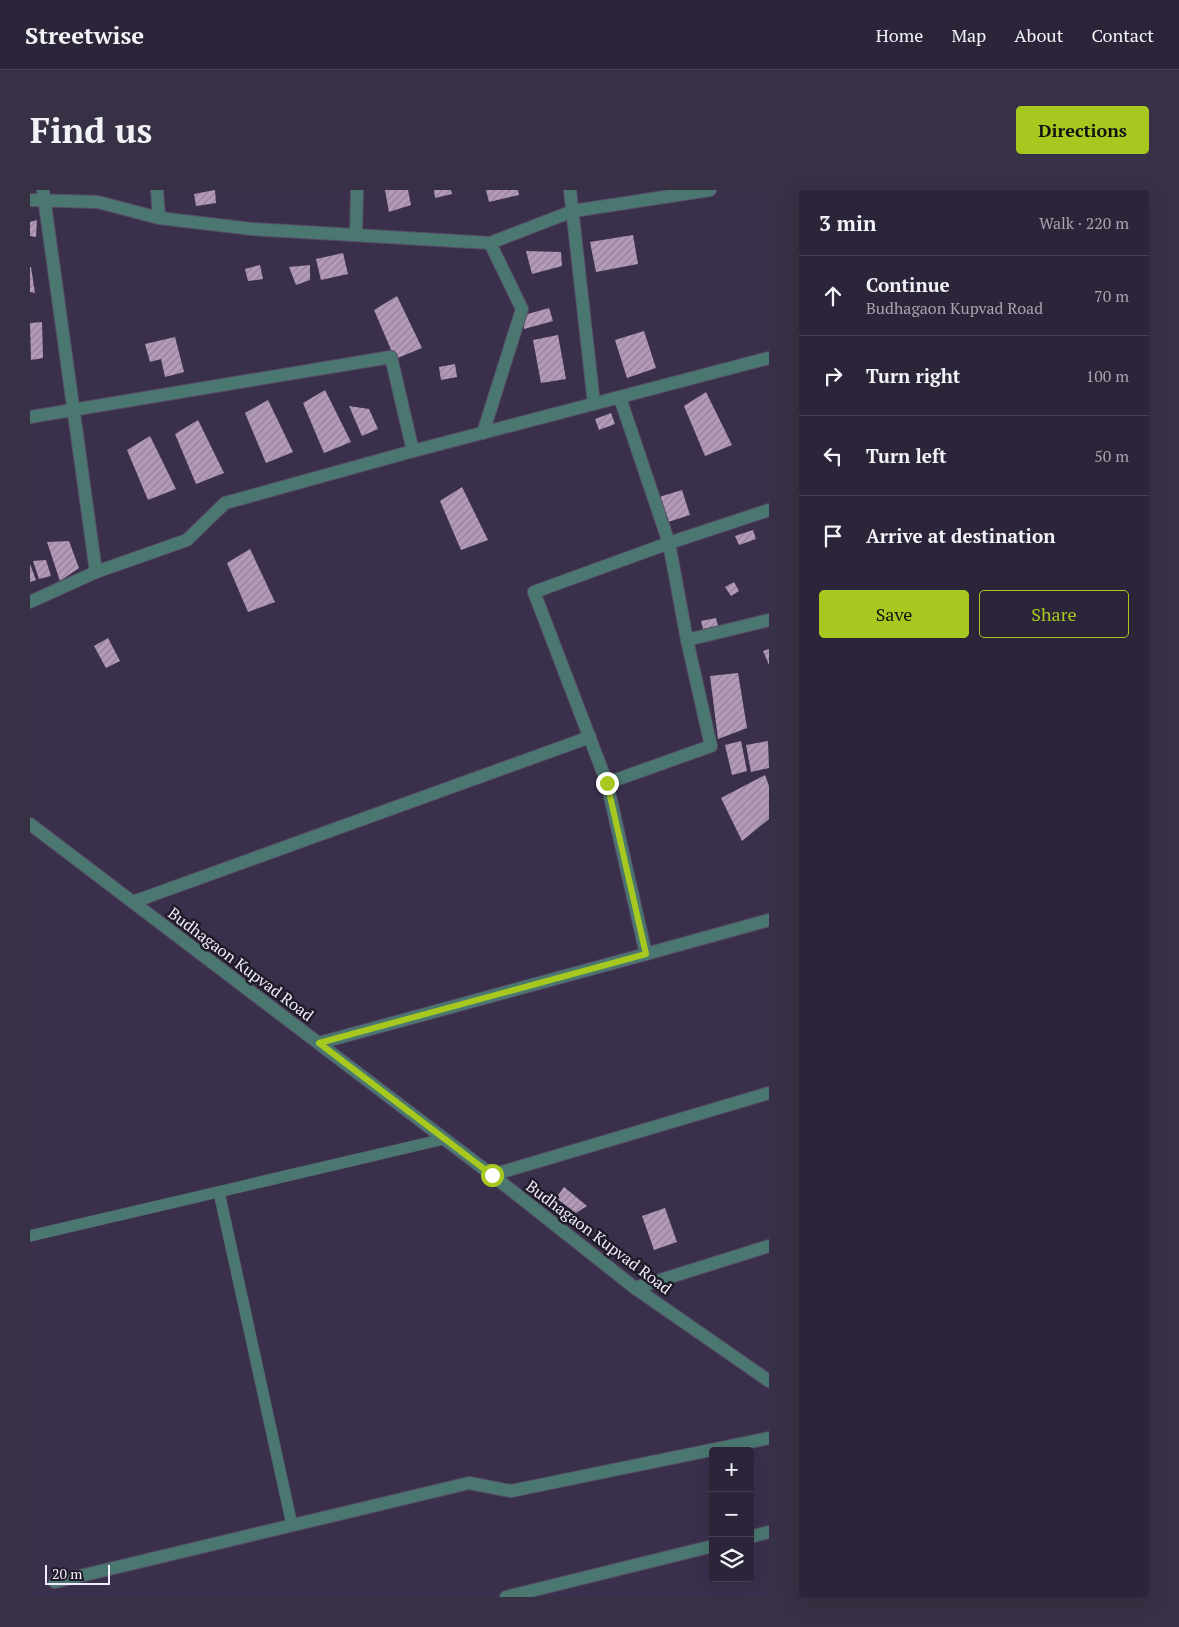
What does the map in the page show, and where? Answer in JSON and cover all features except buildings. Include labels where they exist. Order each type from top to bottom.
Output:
[{"type":"street","points":[[157,190],[159,218]]},
{"type":"street","points":[[356,235],[357,190]]},
{"type":"street","points":[[570,190],[594,404]]},
{"type":"street","points":[[30,200],[43,195],[98,202],[159,218],[252,229],[490,243],[572,211],[710,190]]},
{"type":"street","points":[[43,195],[96,572]]},
{"type":"street","points":[[483,433],[522,309],[490,243]]},
{"type":"street","points":[[30,417],[391,357],[413,451]]},
{"type":"street","points":[[30,602],[96,572],[187,540],[225,503],[413,451],[769,358]]},
{"type":"street","points":[[607,783],[710,746],[687,640],[669,543],[620,398]]},
{"type":"street","points":[[646,954],[607,783],[534,592],[669,543],[769,510]]},
{"type":"street","points":[[687,640],[769,620]]},
{"type":"street","points":[[133,902],[590,738]]},
{"type":"street","name":"Budhagaon Kupvad Road","points":[[30,824],[492,1175],[635,1288],[769,1381]]},
{"type":"street","points":[[319,1043],[769,920]]},
{"type":"street","points":[[492,1175],[769,1093]]},
{"type":"street","points":[[635,1288],[769,1246]]},
{"type":"street","points":[[56,1582],[469,1483],[511,1491],[769,1438]]},
{"type":"street","points":[[754,1536],[769,1532]]},
{"type":"street","points":[[506,1597],[709,1547]]},
{"type":"lane","points":[[30,1236],[444,1139]]},
{"type":"lane","points":[[219,1192],[292,1525]]},
{"type":"route","points":[[492,1175],[319,1043],[646,954],[607,783]]}]
